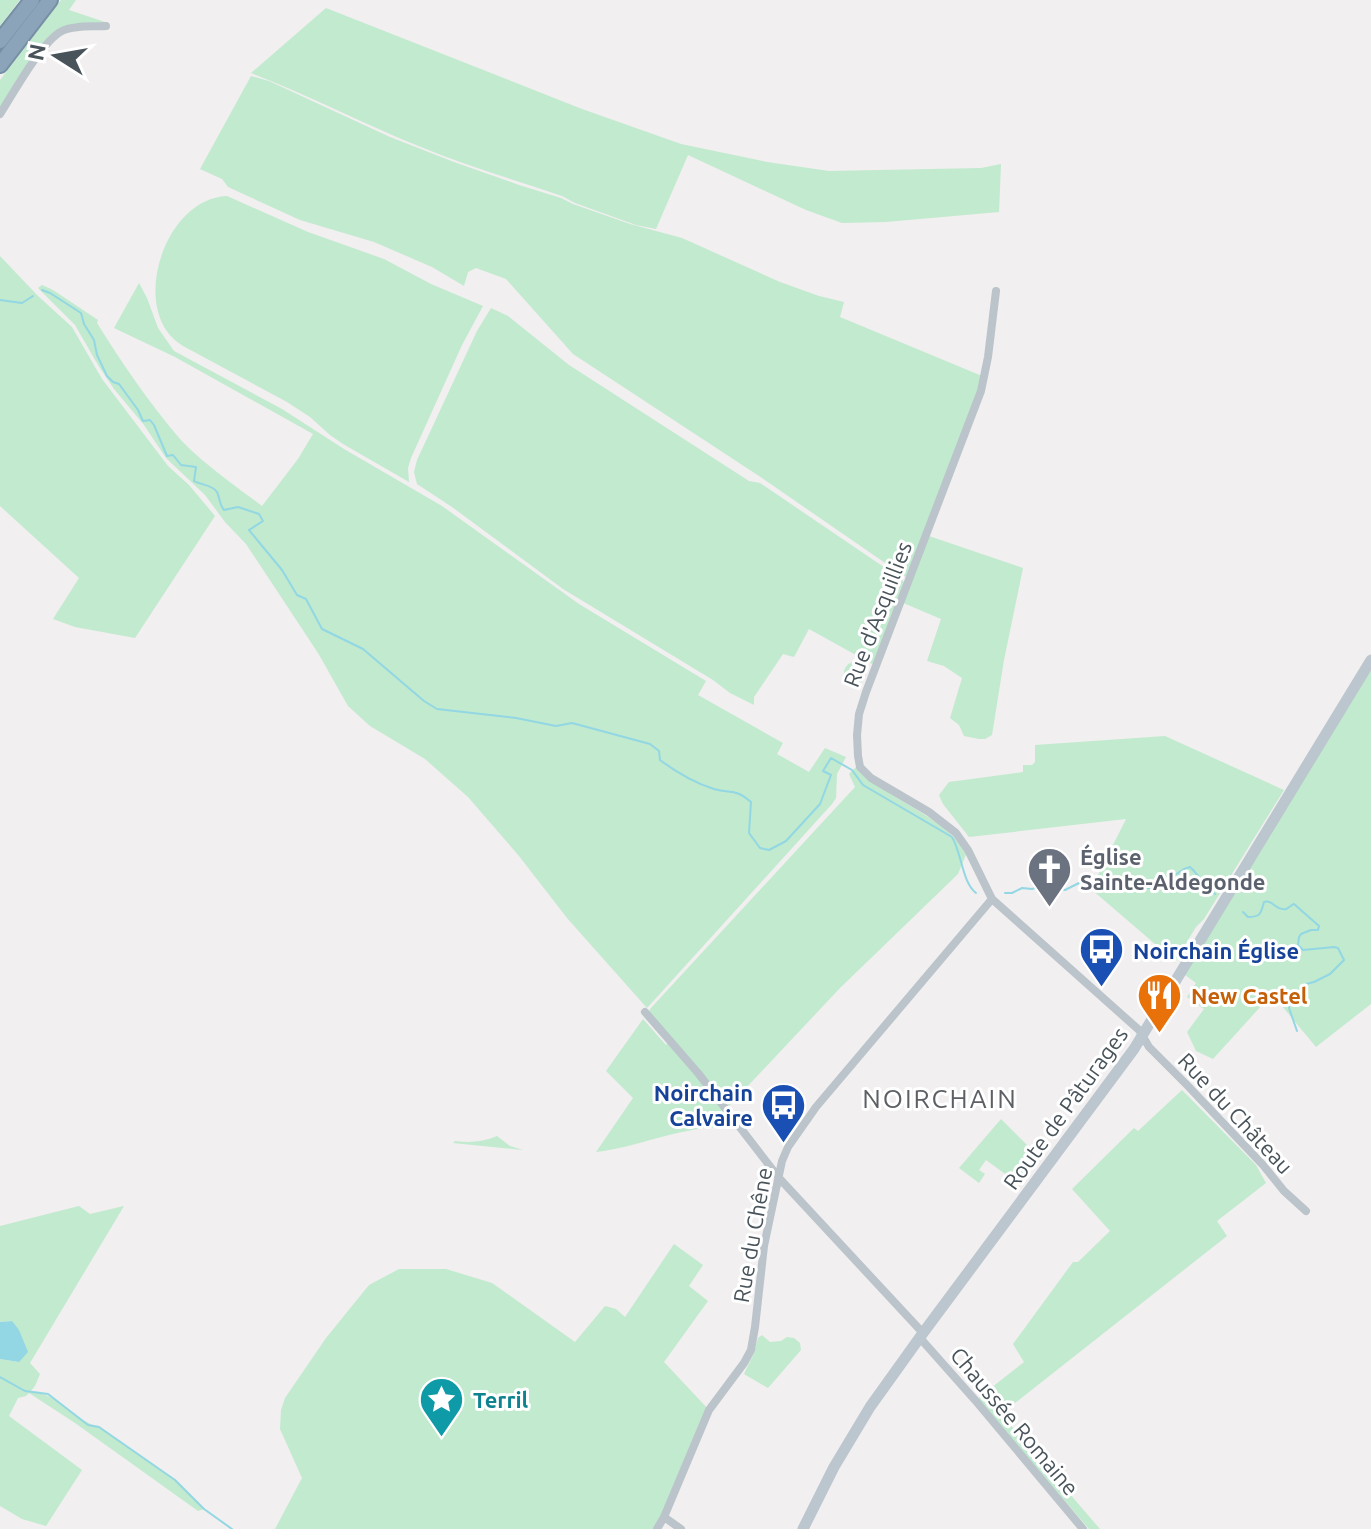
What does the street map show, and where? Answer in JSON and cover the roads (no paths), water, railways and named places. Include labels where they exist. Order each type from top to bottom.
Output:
[{"type":"highway","points":[[0,41],[32,0]]},
{"type":"highway","points":[[0,65],[50,0]]},
{"type":"main road","name":"Route de Pâturages","points":[[803,1529],[850,1438],[870,1407],[1142,1037],[1371,660]]},
{"type":"street","points":[[0,114],[35,60],[59,32],[106,26]]},
{"type":"street","name":"Rue d'Asquillies","points":[[992,899],[956,833],[929,812],[864,773],[860,767],[857,735],[866,692],[978,400],[988,357],[996,291]]},
{"type":"street","name":"Rue du Château","points":[[992,899],[1139,1030],[1149,1047],[1306,1211]]},
{"type":"street","name":"Rue du Chêne","points":[[657,1529],[709,1410],[751,1350],[764,1246],[782,1161],[788,1147],[816,1107],[992,899]]},
{"type":"street","name":"Chaussée Romaine","points":[[645,1012],[698,1073],[779,1178],[921,1335],[1083,1529]]},
{"type":"street","points":[[664,1517],[681,1529]]},
{"type":"water","points":[[12,1321],[28,1352],[19,1362],[0,1359],[0,1322]]},
{"type":"waterway","points":[[42,290],[81,313],[107,376],[119,384],[143,421],[150,420],[154,425],[167,456],[173,455],[181,465],[196,467],[194,481],[215,490],[224,510],[238,507],[259,514],[263,521],[249,530],[282,570],[297,595],[306,599],[322,629],[363,649],[424,701],[437,709],[556,726],[572,723],[650,744],[659,751],[660,760],[679,773],[707,787],[737,793],[751,802],[749,833],[760,848],[769,850],[786,841],[820,804],[831,775],[823,771],[831,758],[852,770],[863,785],[952,837],[968,882],[976,893]]},
{"type":"waterway","points":[[0,300],[22,303],[33,296]]},
{"type":"waterway","points":[[1005,893],[1045,885],[1065,890],[1083,881],[1114,888],[1137,883],[1148,888],[1157,887],[1190,867],[1215,894]]},
{"type":"waterway","points":[[1243,912],[1248,917],[1258,915],[1264,902],[1282,909],[1294,904],[1319,926],[1318,930],[1301,934],[1298,945],[1303,950],[1338,948],[1344,960],[1330,974],[1306,984],[1290,999],[1289,1008],[1297,1031]]},
{"type":"waterway","points":[[0,1377],[25,1391],[48,1394],[88,1425],[99,1427],[175,1480],[204,1509],[232,1529]]},
{"type":"place","name":"Église Sainte-Aldegonde","points":[[1049,908]]},
{"type":"place","name":"Noirchain Église","points":[[1102,989]]},
{"type":"place","name":"New Castel","points":[[1160,1034]]},
{"type":"place","name":"Noirchain Calvaire","points":[[784,1144]]},
{"type":"place","name":"Terril","points":[[442,1438]]},
{"type":"district","name":"NOIRCHAIN","points":[[940,1098]]}]
